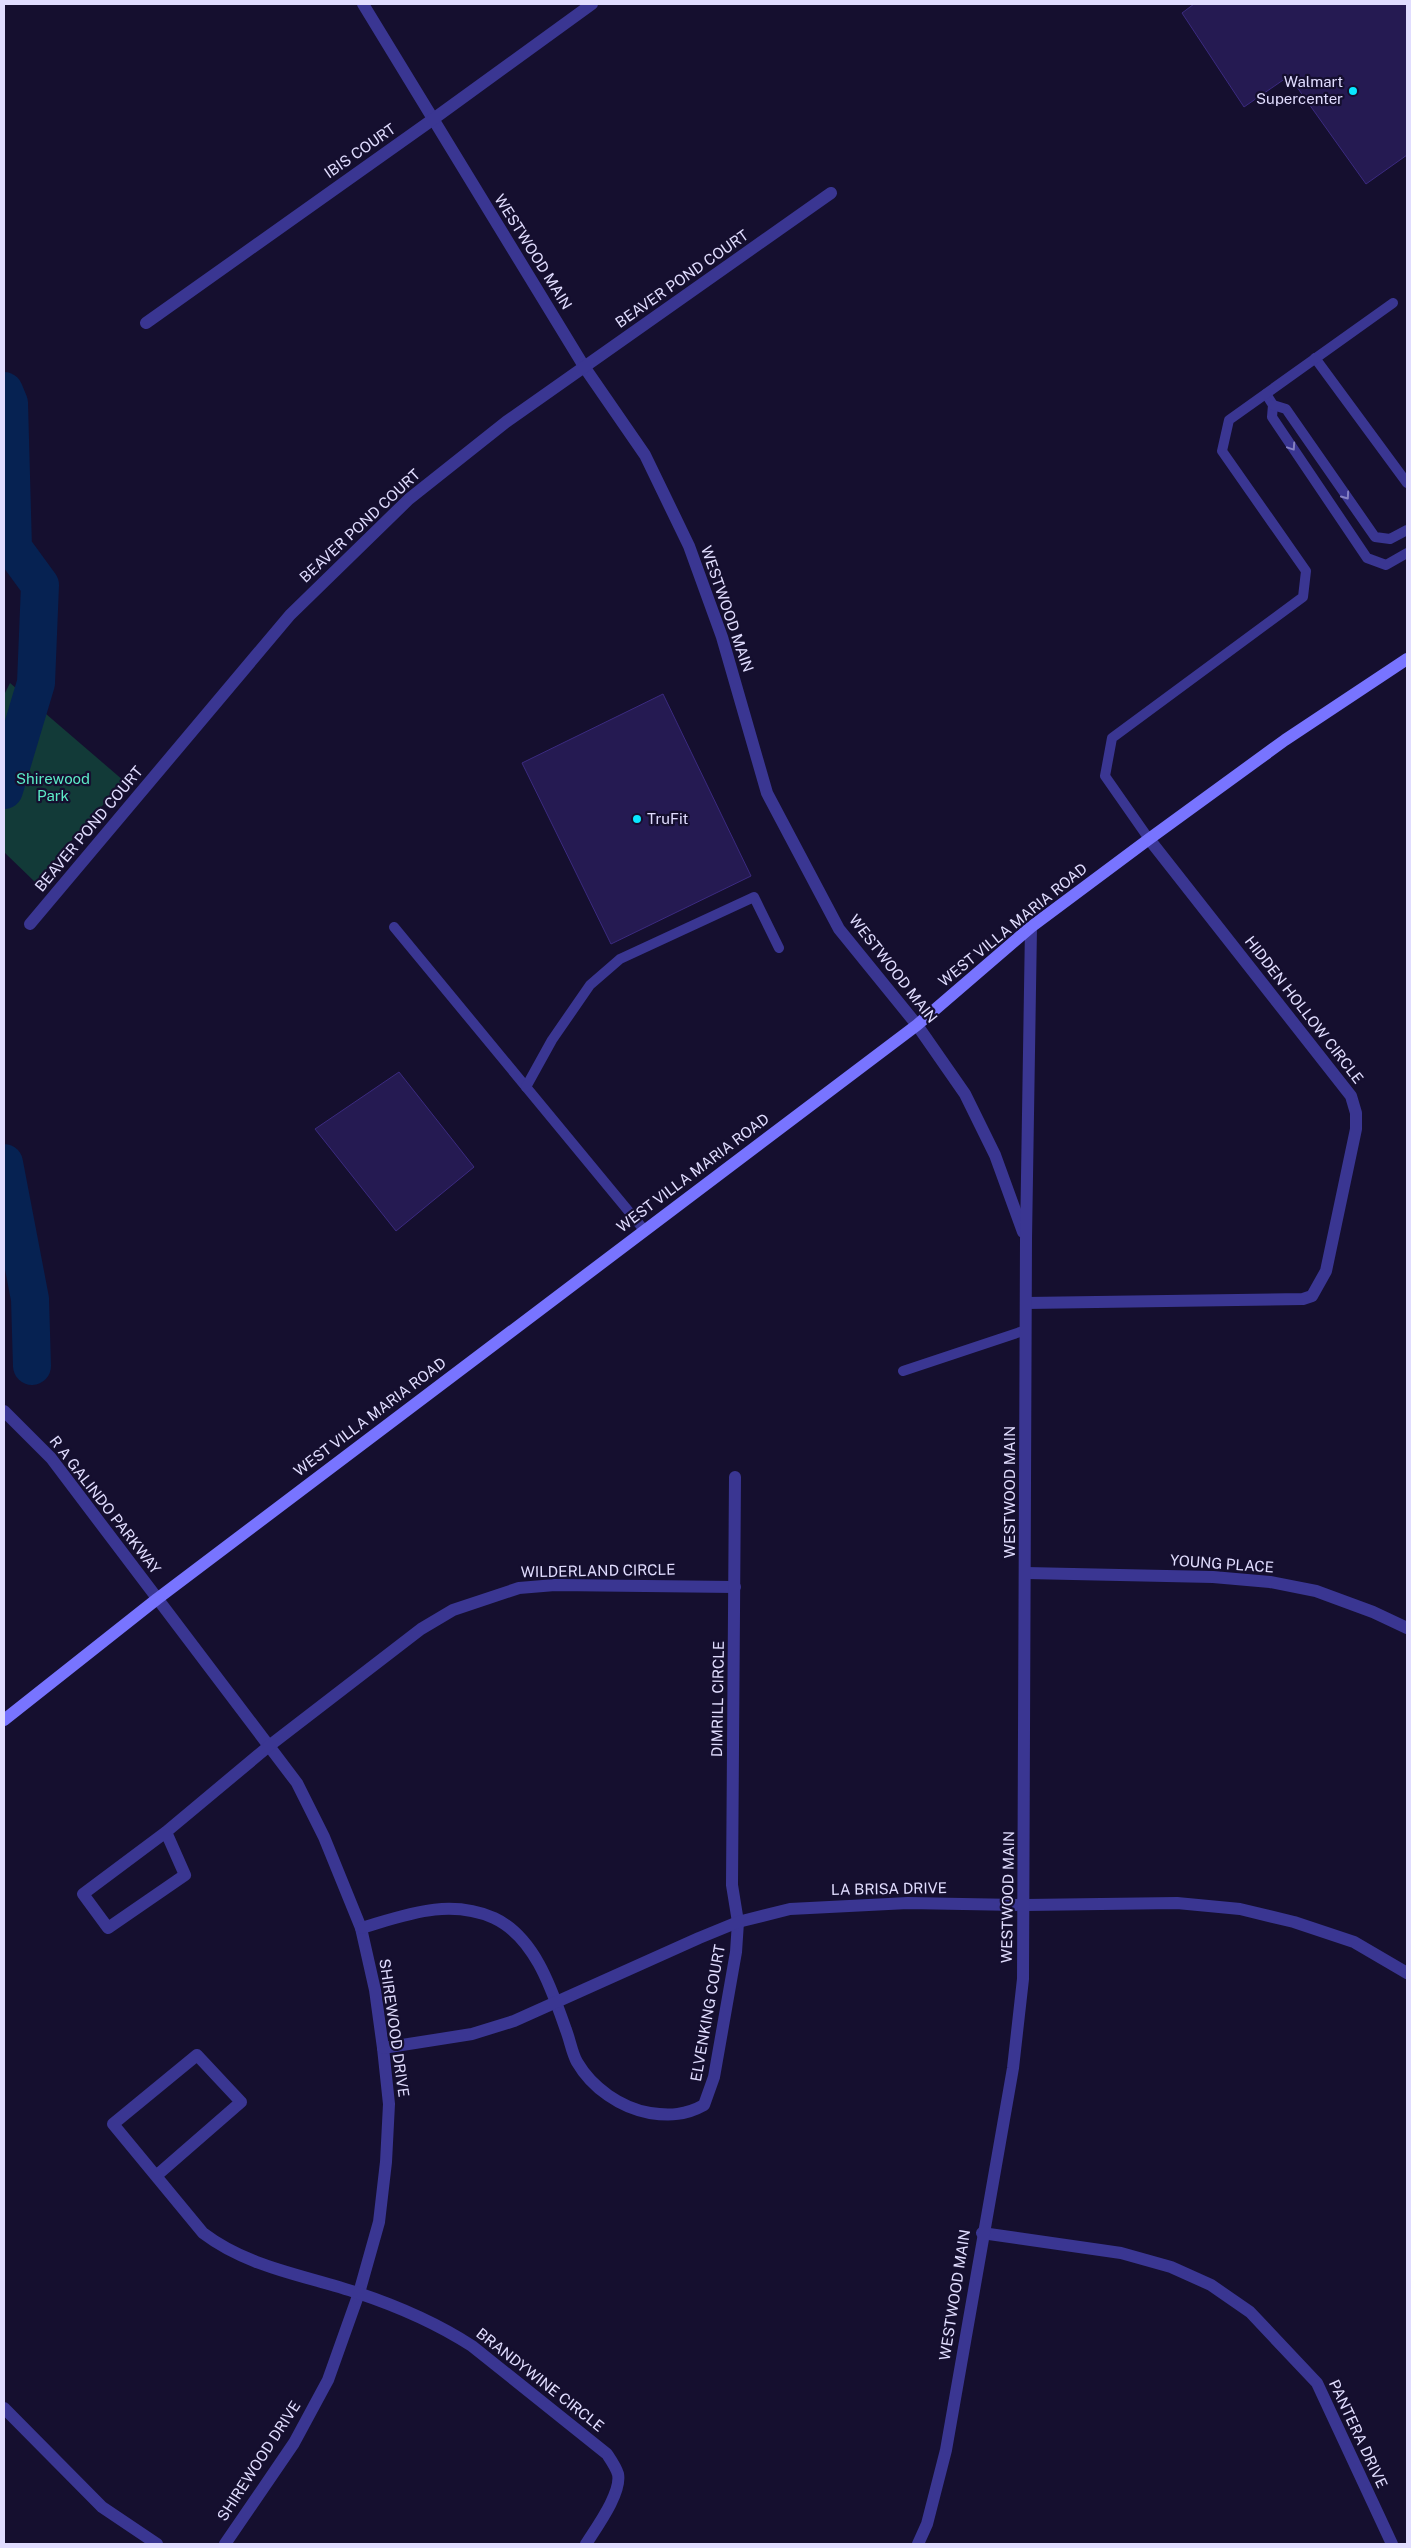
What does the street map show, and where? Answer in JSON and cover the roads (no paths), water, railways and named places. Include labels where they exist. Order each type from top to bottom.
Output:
[{"type":"main road","name":"WEST VILLA MARIA ROAD","points":[[4,1720],[157,1599],[917,1025],[1031,927],[1149,838],[1285,740],[1407,659]]},
{"type":"street","name":"WESTWOOD MAIN","points":[[362,4],[585,368],[645,455],[689,546],[722,637],[767,793],[839,929],[917,1025],[969,1103],[995,1155],[1026,1239]]},
{"type":"street","name":"IBIS COURT","points":[[146,323],[592,4]]},
{"type":"street","name":"BEAVER POND COURT","points":[[30,924],[290,615],[409,499],[506,422],[831,193]]},
{"type":"street","name":"HIDDEN HOLLOW CIRCLE","points":[[1026,1303],[1303,1299],[1312,1296],[1326,1271],[1356,1129],[1356,1113],[1351,1096],[1149,838]]},
{"type":"street","name":"WESTWOOD MAIN","points":[[918,2544],[926,2524],[946,2450],[1012,2068],[1022,1979],[1025,1905],[1026,1239],[1031,927]]},
{"type":"street","name":"R A GALINDO PARKWAY","points":[[4,1411],[51,1458],[157,1599]]},
{"type":"street","name":"DIMRILL CIRCLE","points":[[735,1476],[732,1886],[738,1922]]},
{"type":"street","name":"YOUNG PLACE","points":[[1026,1573],[1214,1577],[1270,1582],[1316,1591],[1373,1612],[1407,1628]]},
{"type":"street","name":"WILDERLAND CIRCLE","points":[[166,1832],[185,1875],[108,1928],[83,1894],[166,1832],[269,1746],[421,1629],[453,1610],[486,1597],[519,1588],[555,1586],[735,1586]]},
{"type":"street","name":"SHIREWOOD DRIVE","points":[[157,1599],[297,1783],[324,1837],[361,1928],[375,1990],[389,2104],[386,2162],[378,2222],[359,2293],[328,2380],[294,2443],[225,2544]]},
{"type":"street","name":"LA BRISA DRIVE","points":[[383,2048],[472,2034],[514,2022],[556,2001],[738,1922],[790,1909],[908,1904],[1177,1903],[1240,1909],[1294,1922],[1354,1942],[1407,1973]]},
{"type":"street","name":"ELVENKING COURT","points":[[361,1928],[431,1908],[452,1907],[494,1918],[516,1930],[529,1948],[556,2001],[577,2062],[595,2084],[615,2101],[638,2111],[670,2116],[691,2112],[704,2105],[714,2077],[736,1952],[738,1922]]},
{"type":"street","name":"BRANDYWINE CIRCLE","points":[[156,2176],[241,2102],[197,2056],[113,2124],[203,2233],[220,2246],[257,2264],[359,2293],[448,2330],[464,2340],[607,2454],[619,2476],[615,2496],[586,2544]]},
{"type":"street","name":"PANTERA DRIVE","points":[[982,2233],[1121,2254],[1171,2267],[1211,2285],[1250,2312],[1317,2383],[1392,2544]]},
{"type":"street","points":[[4,2408],[102,2507],[157,2544]]},
{"type":"lane","points":[[1149,838],[1105,776],[1112,738],[1303,597],[1306,571],[1222,451],[1228,420],[1393,303]]},
{"type":"lane","points":[[1315,358],[1383,453],[1407,482]]},
{"type":"lane","points":[[1266,394],[1273,405],[1272,417],[1367,558],[1386,565],[1407,552]]},
{"type":"lane","points":[[1273,405],[1286,409],[1375,537],[1390,539],[1407,530]]},
{"type":"lane","points":[[1383,453],[1386,465],[1407,492]]},
{"type":"lane","points":[[526,1087],[552,1040],[590,985],[620,959],[754,897],[779,948]]},
{"type":"lane","points":[[394,927],[645,1230]]},
{"type":"lane","points":[[903,1370],[1026,1330]]},
{"type":"waterway","points":[[4,391],[9,403],[13,548],[40,585],[36,683],[4,790]]},
{"type":"waterway","points":[[4,1163],[30,1299],[32,1366]]},
{"type":"place","name":"Walmart Supercenter","points":[[1353,91]]},
{"type":"place","name":"TruFit","points":[[637,819]]},
{"type":"park label","name":"Shirewood Park","points":[[53,788]]}]
